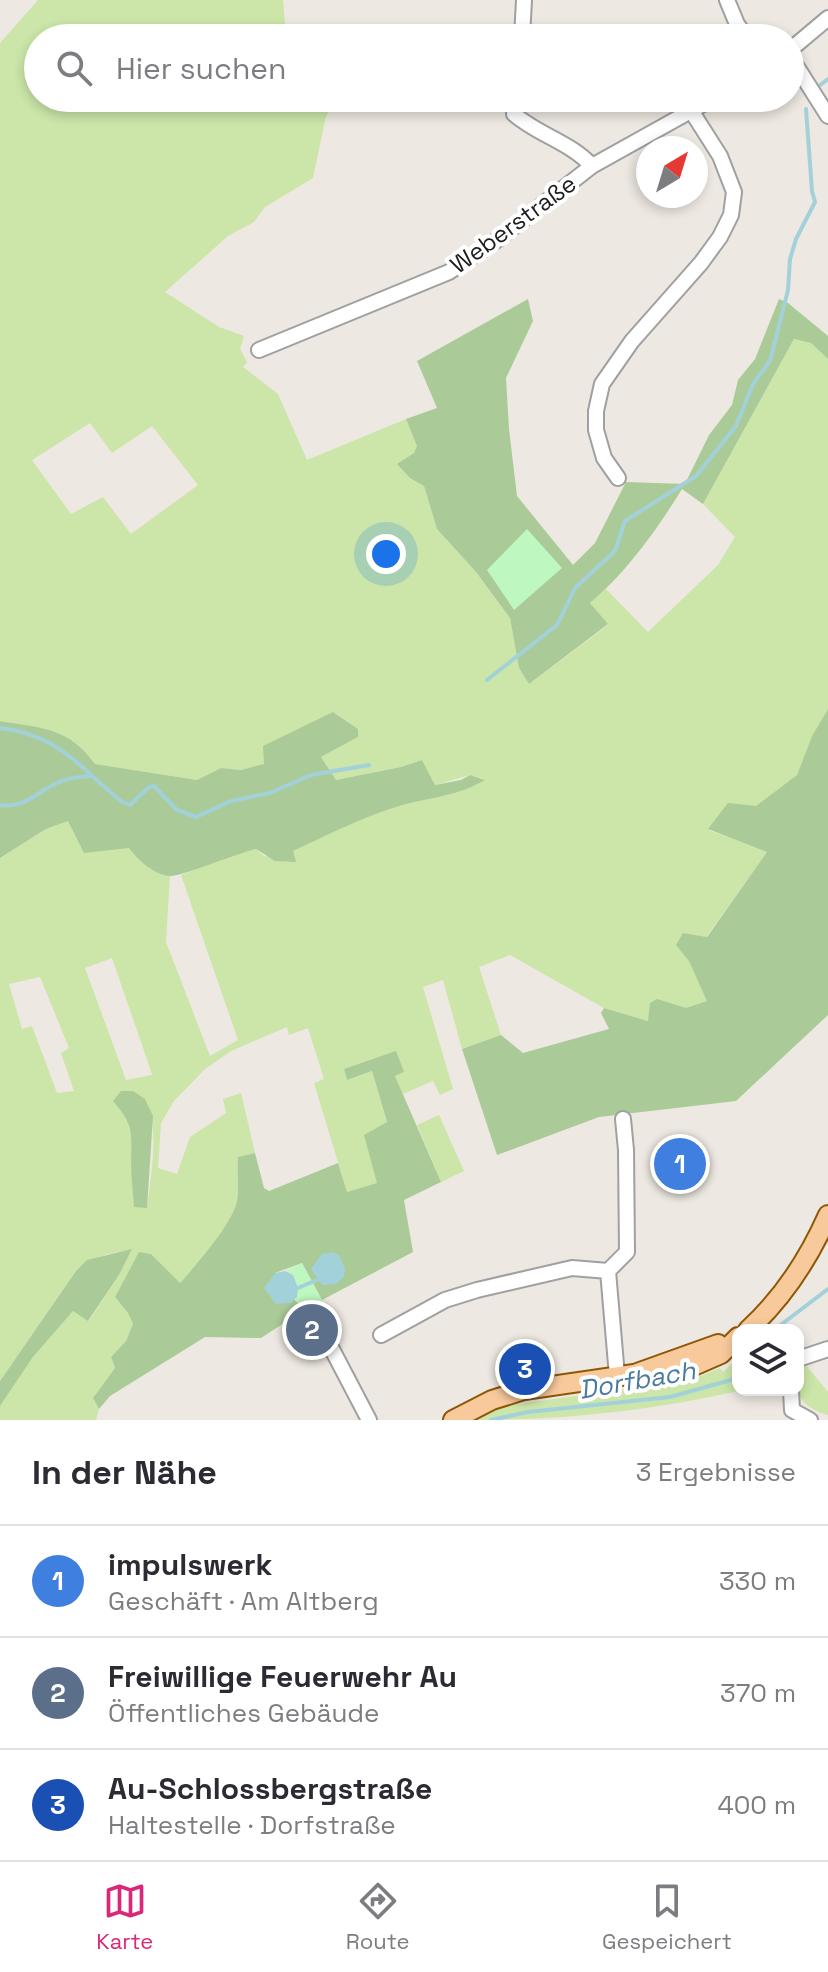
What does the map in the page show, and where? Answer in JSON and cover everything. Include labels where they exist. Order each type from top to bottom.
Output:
[{"type":"main road","points":[[753,1324],[783,1293],[800,1269],[828,1215]]},
{"type":"main road","points":[[453,1420],[492,1400],[524,1390],[625,1375],[732,1337]]},
{"type":"street","points":[[523,24],[524,0]]},
{"type":"street","points":[[727,0],[737,24]]},
{"type":"street","points":[[804,40],[828,18]]},
{"type":"street","points":[[804,76],[828,116]]},
{"type":"street","points":[[514,112],[524,123],[580,153],[592,166]]},
{"type":"street","points":[[618,478],[604,458],[596,430],[596,411],[602,384],[632,341],[701,263],[731,215],[734,192],[720,156],[692,112]]},
{"type":"street","name":"Weberstraße","points":[[259,350],[449,272],[497,240],[592,166],[636,139],[692,112]]},
{"type":"street","points":[[381,1335],[445,1300],[477,1290],[572,1268],[608,1271],[627,1252],[623,1119]]},
{"type":"street","points":[[608,1271],[625,1375]]},
{"type":"street","points":[[324,1334],[369,1420]]},
{"type":"street","points":[[804,1357],[828,1349]]},
{"type":"street","points":[[790,1415],[810,1420]]},
{"type":"green space","points":[[38,0],[283,0],[285,24],[24,24],[24,112],[328,112],[313,178],[265,207],[254,222],[228,236],[165,292],[219,327],[244,336],[240,349],[247,362],[243,367],[278,394],[307,460],[406,419],[418,446],[414,453],[398,464],[410,478],[424,486],[437,529],[476,572],[510,618],[519,668],[529,684],[608,625],[590,603],[606,589],[648,632],[718,565],[735,537],[703,504],[794,339],[811,343],[828,359],[828,709],[812,736],[797,775],[756,807],[708,830],[768,851],[706,937],[683,933],[689,961],[708,1001],[648,1021],[604,1008],[510,955],[479,967],[501,1035],[462,1049],[443,980],[423,987],[453,1089],[440,1095],[433,1081],[403,1094],[395,1076],[404,1072],[344,1069],[347,1080],[372,1071],[387,1123],[378,1183],[347,1192],[314,1083],[324,1079],[308,1028],[289,1035],[287,1027],[231,1051],[205,1069],[174,1101],[161,1123],[158,1168],[177,1174],[190,1137],[226,1113],[223,1099],[241,1093],[255,1153],[238,1157],[238,1197],[233,1211],[212,1244],[179,1284],[151,1254],[139,1253],[115,1297],[133,1324],[126,1341],[111,1357],[115,1368],[93,1398],[99,1409],[96,1420],[0,1420],[0,1406],[33,1357],[73,1311],[89,1321],[119,1275],[131,1250],[95,1259],[76,1271],[0,1381],[0,858],[46,829],[68,821],[110,849],[129,848],[158,872],[170,876],[166,942],[210,1056],[238,1040],[181,875],[236,853],[256,849],[264,856],[295,861],[292,851],[352,823],[402,805],[460,791],[484,779],[470,775],[435,785],[422,760],[336,780],[321,757],[358,737],[358,729],[333,712],[265,764],[241,770],[221,768],[197,780],[95,764],[65,736],[0,721],[0,43]],"holes":[[[90,423],[112,453],[152,426],[198,485],[131,534],[103,497],[71,514],[32,460]],[[112,958],[152,1075],[126,1080],[85,968]],[[40,977],[69,1048],[61,1053],[74,1091],[57,1093],[32,1026],[22,1029],[9,984]],[[145,1099],[152,1123],[152,1167],[147,1207],[135,1207],[131,1161],[134,1136],[127,1117]]]},
{"type":"green space","points":[[528,299],[533,321],[506,378],[517,496],[573,565],[595,543],[626,482],[685,484],[709,435],[732,405],[738,380],[755,359],[779,299],[828,336],[828,359],[811,343],[794,339],[703,504],[682,489],[640,549],[590,603],[608,624],[529,684],[519,668],[510,618],[476,572],[437,529],[424,486],[410,478],[397,464],[414,453],[417,446],[406,419],[437,408],[417,361]]},
{"type":"green space","points":[[527,529],[562,568],[514,610],[487,570]]},
{"type":"green space","points":[[828,709],[828,1015],[736,1101],[599,1117],[497,1155],[462,1049],[501,1035],[523,1053],[609,1029],[601,1013],[604,1008],[648,1021],[650,1003],[657,999],[686,1008],[707,1001],[689,961],[676,945],[683,933],[707,937],[767,852],[708,829],[728,803],[756,806],[797,775],[812,736]]},
{"type":"green space","points":[[333,712],[358,729],[358,737],[321,757],[336,780],[422,760],[435,785],[470,775],[485,780],[461,791],[403,805],[353,823],[293,851],[296,862],[275,861],[256,849],[185,873],[164,875],[147,866],[129,848],[84,853],[68,821],[46,829],[0,858],[0,721],[53,731],[75,743],[95,764],[197,780],[221,768],[241,770],[264,764],[263,746]]},
{"type":"green space","points":[[396,1051],[404,1072],[395,1076],[441,1182],[404,1200],[413,1252],[322,1300],[302,1263],[275,1273],[290,1303],[294,1299],[304,1310],[261,1338],[205,1337],[110,1396],[99,1409],[93,1398],[115,1368],[111,1357],[126,1341],[133,1324],[115,1297],[139,1252],[151,1254],[180,1283],[213,1244],[234,1210],[238,1197],[238,1157],[255,1153],[264,1188],[269,1191],[338,1163],[347,1192],[377,1183],[364,1135],[387,1122],[372,1071],[347,1080],[344,1069]]},
{"type":"green space","points":[[121,1091],[133,1091],[145,1099],[153,1116],[147,1208],[134,1207],[130,1128],[113,1101]]},
{"type":"green space","points":[[439,1115],[464,1171],[441,1182],[417,1125]]},
{"type":"green space","points":[[132,1249],[119,1275],[88,1321],[73,1311],[33,1357],[0,1406],[0,1381],[76,1271],[87,1260]]},
{"type":"green space","points":[[302,1263],[322,1300],[304,1310],[294,1299],[297,1297],[293,1275],[285,1271]]},
{"type":"green space","points":[[732,1364],[732,1392],[604,1413],[473,1420],[518,1404],[691,1380],[720,1368],[723,1372]]},
{"type":"green space","points":[[804,1366],[828,1392],[828,1415],[811,1408],[800,1396],[804,1396]]},
{"type":"water","points":[[332,1252],[339,1255],[345,1269],[344,1277],[336,1284],[322,1285],[311,1269],[322,1254]]},
{"type":"water","points":[[285,1271],[293,1275],[298,1288],[297,1297],[290,1303],[276,1304],[264,1288],[275,1273]]},
{"type":"waterway","points":[[819,86],[828,79]]},
{"type":"waterway","points":[[487,680],[557,625],[575,588],[615,551],[625,521],[696,476],[736,426],[753,384],[770,361],[788,290],[790,259],[796,239],[815,202],[806,109]]},
{"type":"waterway","points":[[0,728],[26,733],[50,743],[91,775]]},
{"type":"waterway","points":[[0,805],[24,802],[63,780],[92,776],[122,802],[130,805],[154,786],[177,810],[196,817],[231,801],[270,793],[311,775],[369,765]]},
{"type":"waterway","points":[[298,1288],[319,1279]]},
{"type":"waterway","name":"Dorfbach","points":[[782,1324],[828,1289]]},
{"type":"waterway","name":"Dorfbach","points":[[491,1420],[528,1412],[670,1397],[732,1379]]},
{"type":"place","name":"impulswerk","points":[[680,1164]]},
{"type":"place","name":"Freiwillige Feuerwehr Au","points":[[312,1330]]},
{"type":"place","name":"Au-Schlossbergstraße","points":[[525,1369]]}]
